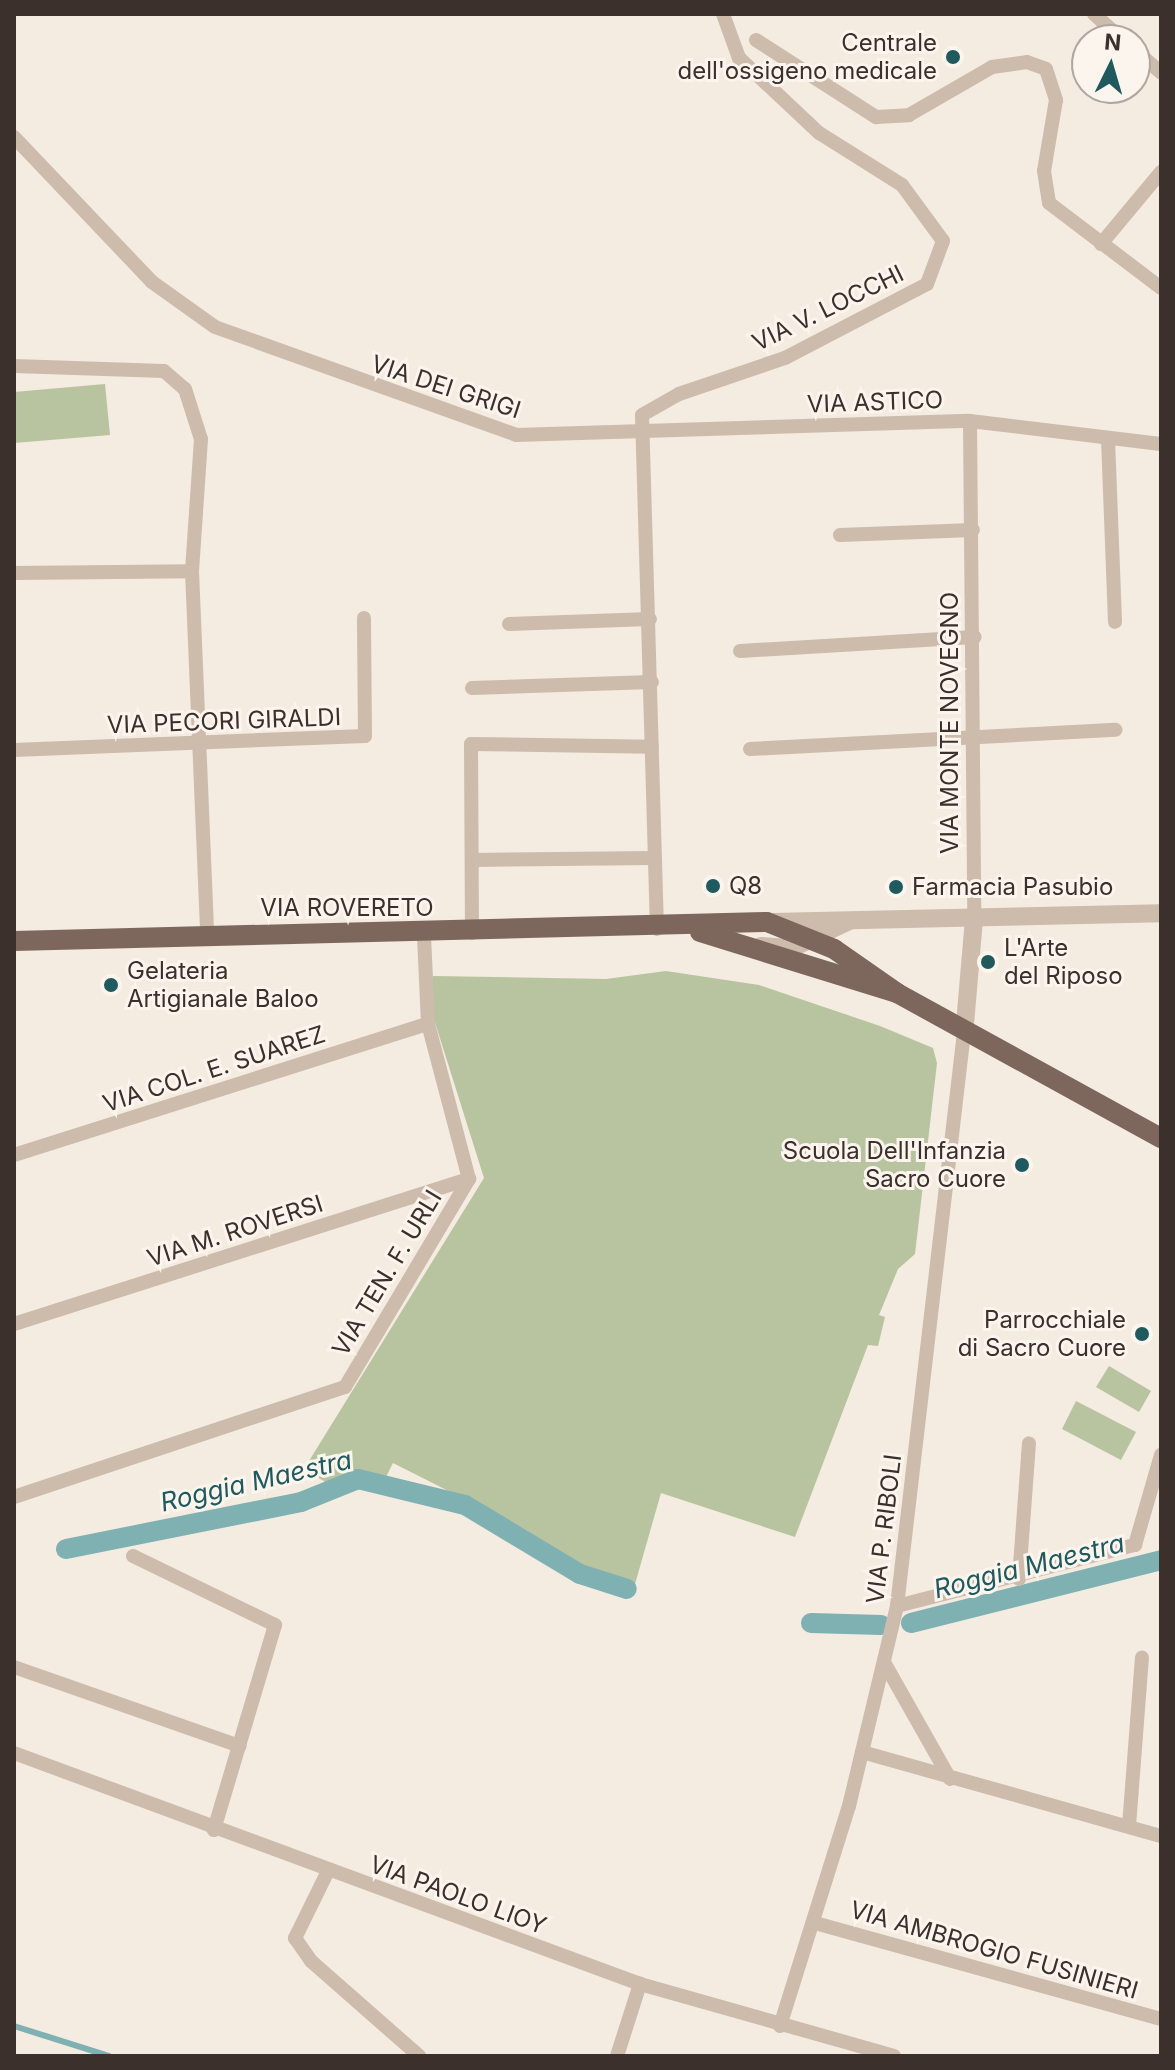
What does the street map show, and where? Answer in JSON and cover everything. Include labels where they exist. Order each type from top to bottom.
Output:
[{"type":"main road","name":"VIA ROVERETO","points":[[14,941],[207,934],[424,935],[657,929],[757,922]]},
{"type":"main road","points":[[757,922],[810,938],[835,940],[897,993]]},
{"type":"main road","name":"VIA ROVERETO","points":[[680,928],[760,946]]},
{"type":"main road","points":[[760,946],[897,993],[965,1024],[1161,1138]]},
{"type":"street","name":"VIA V. LOCCHI","points":[[644,431],[642,415],[679,394],[785,358],[927,284],[943,241],[902,185],[819,133],[739,58],[723,14]]},
{"type":"street","points":[[756,40],[876,117],[909,115],[992,67],[1027,62],[1046,69],[1056,100],[1044,171],[1049,203],[1156,285],[1161,267]]},
{"type":"street","name":"VIA DEI GRIGI","points":[[14,137],[152,282],[215,327],[516,435],[644,431]]},
{"type":"street","points":[[1101,244],[1161,172]]},
{"type":"street","points":[[14,366],[164,371],[185,389],[201,439],[192,571],[202,746],[207,934]]},
{"type":"street","name":"VIA ASTICO","points":[[644,431],[970,421],[1161,444]]},
{"type":"street","name":"VIA MONTE NOVEGNO","points":[[965,1024],[974,918],[975,637],[970,421]]},
{"type":"street","points":[[644,431],[657,929]]},
{"type":"street","points":[[1108,439],[1115,622]]},
{"type":"street","points":[[840,535],[973,530]]},
{"type":"street","points":[[14,573],[192,571]]},
{"type":"street","name":"VIA PECORI GIRALDI","points":[[14,750],[202,746],[365,736],[364,618]]},
{"type":"street","points":[[509,624],[650,619]]},
{"type":"street","points":[[740,651],[975,637]]},
{"type":"street","points":[[472,688],[652,682]]},
{"type":"street","points":[[750,749],[975,732],[1116,730]]},
{"type":"street","points":[[472,933],[471,744],[652,747]]},
{"type":"street","points":[[472,860],[654,858]]},
{"type":"street","name":"VIA ROVERETO","points":[[757,922],[854,917],[974,918],[1161,913]]},
{"type":"street","points":[[835,940],[854,917]]},
{"type":"street","name":"VIA TEN. F. URLI","points":[[14,1497],[345,1387],[469,1179],[428,1024],[424,935]]},
{"type":"street","name":"VIA ROVERETO","points":[[760,946],[792,948],[810,938]]},
{"type":"street","name":"VIA COL. E. SUAREZ","points":[[14,1155],[428,1024]]},
{"type":"street","name":"VIA P. RIBOLI","points":[[780,2026],[815,1923],[885,1664],[897,1606],[965,1024]]},
{"type":"street","name":"VIA M. ROVERSI","points":[[14,1324],[469,1179]]},
{"type":"street","points":[[1019,1579],[1029,1443]]},
{"type":"street","points":[[897,1606],[1019,1579],[1135,1545],[1161,1455]]},
{"type":"street","points":[[133,1556],[275,1625],[214,1830]]},
{"type":"street","points":[[1129,1826],[1142,1657]]},
{"type":"street","points":[[885,1664],[950,1779]]},
{"type":"street","points":[[14,1667],[240,1746]]},
{"type":"street","points":[[862,1752],[1161,1836]]},
{"type":"street","name":"VIA PAOLO LIOY","points":[[14,1753],[214,1830],[640,1984],[894,2056]]},
{"type":"street","points":[[328,1871],[295,1938],[311,1961],[419,2056]]},
{"type":"street","name":"VIA AMBROGIO FUSINIERI","points":[[815,1923],[1161,2019]]},
{"type":"street","points":[[617,2056],[640,1984]]},
{"type":"green space","points":[[105,384],[110,435],[14,443],[14,392]]},
{"type":"green space","points":[[666,971],[759,985],[880,1026],[933,1048],[937,1063],[915,1254],[898,1269],[879,1315],[885,1317],[878,1346],[868,1345],[795,1537],[661,1493],[633,1591],[569,1564],[526,1530],[393,1463],[384,1481],[327,1483],[304,1469],[484,1178],[432,1013],[433,976],[606,979]]},
{"type":"green space","points":[[1109,1366],[1151,1391],[1139,1412],[1096,1387]]},
{"type":"green space","points":[[1076,1401],[1136,1432],[1121,1460],[1062,1429]]},
{"type":"waterway","name":"Roggia Maestra","points":[[66,1549],[301,1502],[358,1479],[465,1505],[580,1574],[627,1589]]},
{"type":"waterway","name":"Roggia Maestra","points":[[911,1623],[1161,1560]]},
{"type":"waterway","name":"Roggia Maestra","points":[[811,1623],[881,1625]]},
{"type":"waterway","points":[[14,2026],[109,2056]]},
{"type":"place","name":"Centrale dell'ossigeno medicale","points":[[953,57]]},
{"type":"place","name":"Q8","points":[[713,886]]},
{"type":"place","name":"Farmacia Pasubio","points":[[896,887]]},
{"type":"place","name":"L'Arte del Riposo","points":[[988,962]]},
{"type":"place","name":"Gelateria Artigianale Baloo","points":[[111,985]]},
{"type":"place","name":"Scuola Dell'Infanzia Sacro Cuore","points":[[1022,1165]]},
{"type":"place","name":"Parrocchiale di Sacro Cuore","points":[[1142,1334]]}]
